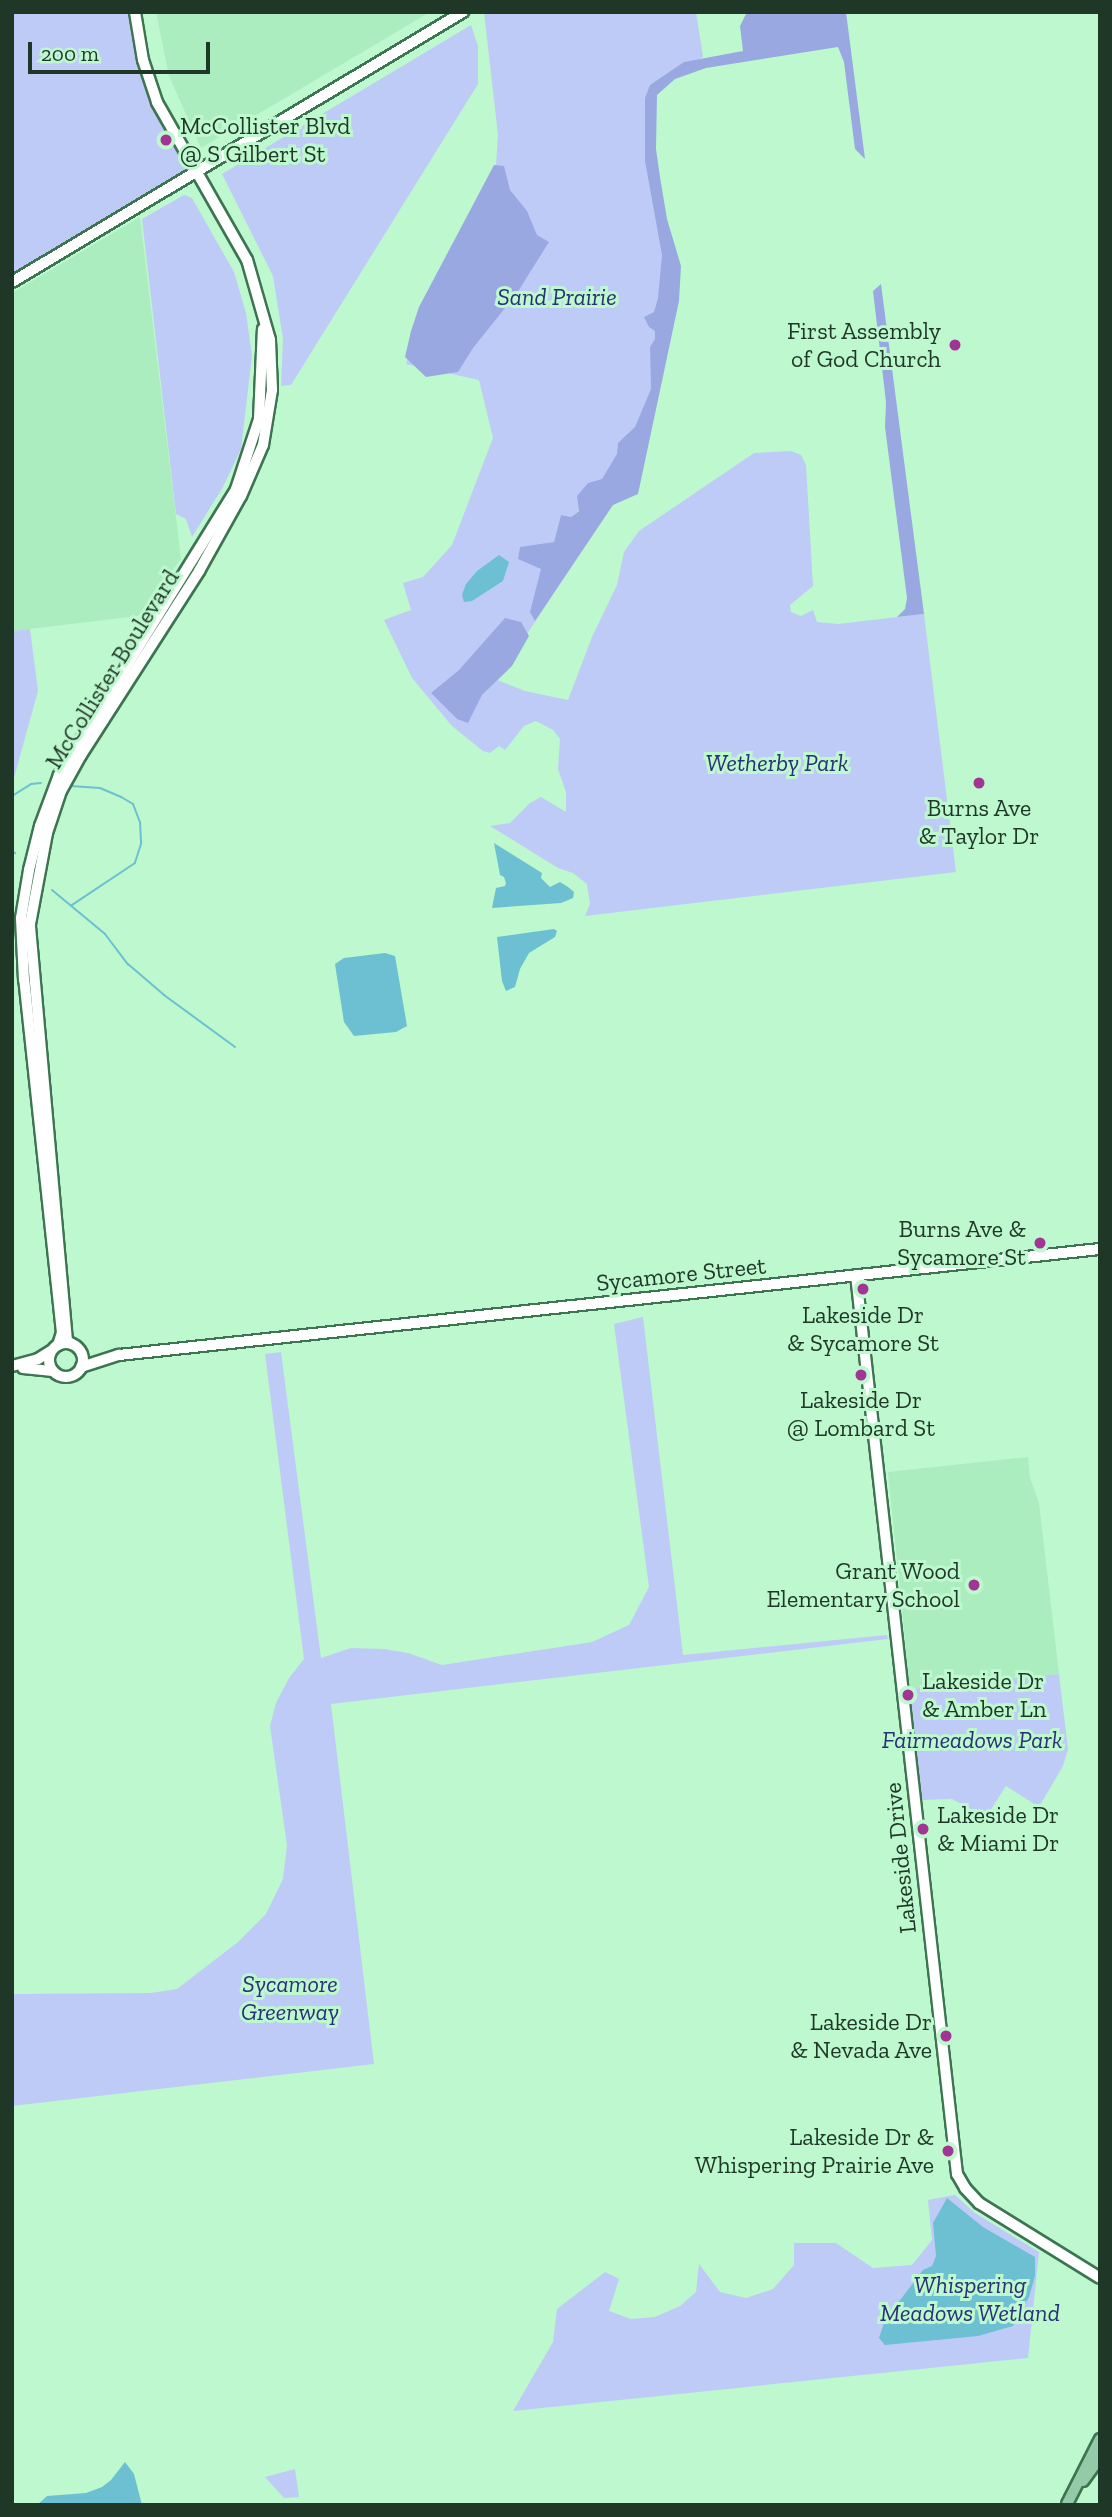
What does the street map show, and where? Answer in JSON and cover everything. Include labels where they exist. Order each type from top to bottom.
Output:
[{"type":"main road","points":[[1067,2504],[1100,2439]]},
{"type":"main road","points":[[1067,2504],[1100,2458]]},
{"type":"street","name":"McCollister Boulevard","points":[[75,1346],[67,1341],[30,924],[47,833],[61,791],[81,755],[199,571],[253,472],[268,424],[272,390],[270,340],[247,260],[153,91],[141,50],[135,12]]},
{"type":"street","points":[[12,282],[197,174],[463,12]]},
{"type":"street","name":"McCollister Boulevard","points":[[54,1348],[62,1333],[24,980],[21,918],[29,870],[40,826],[59,775],[236,489],[259,419],[263,321]]},
{"type":"street","name":"Sycamore Street","points":[[119,1355],[1100,1249]]},
{"type":"street","name":"Lakeside Drive","points":[[856,1275],[957,2174],[979,2203],[1100,2278]]},
{"type":"street","points":[[75,1346],[81,1367]]},
{"type":"street","points":[[12,1367],[32,1362],[54,1348],[75,1346],[92,1354],[119,1355]]},
{"type":"street","points":[[53,1371],[49,1359],[54,1348]]},
{"type":"street","points":[[12,1367],[53,1371],[68,1377],[81,1367],[119,1355]]},
{"type":"shaded area","points":[[156,12],[430,12],[201,148],[169,76]]},
{"type":"shaded area","points":[[747,12],[846,12],[865,159],[855,149],[844,62],[838,47],[706,68],[675,79],[657,95],[656,149],[667,219],[681,266],[679,301],[638,494],[613,505],[535,621],[530,612],[541,569],[518,559],[520,547],[554,542],[561,515],[571,517],[579,511],[577,496],[588,483],[602,479],[617,454],[618,443],[635,427],[651,389],[650,347],[655,339],[655,331],[649,327],[644,317],[654,312],[662,255],[645,161],[645,98],[650,85],[684,62],[743,51],[740,26]]},
{"type":"shaded area","points":[[494,165],[504,166],[510,190],[527,211],[537,235],[549,242],[517,293],[473,348],[458,372],[426,377],[405,357],[411,331],[419,307]]},
{"type":"shaded area","points":[[140,217],[181,559],[138,616],[12,631],[12,293]]},
{"type":"shaded area","points":[[881,284],[924,614],[897,617],[905,609],[907,598],[885,427],[886,402],[873,291]]},
{"type":"shaded area","points":[[499,555],[509,562],[503,581],[472,601],[464,602],[462,595],[466,584],[477,571]]},
{"type":"shaded area","points":[[505,618],[521,622],[529,636],[512,666],[482,695],[468,723],[457,719],[431,693],[459,670]]},
{"type":"shaded area","points":[[494,843],[542,873],[541,878],[550,887],[560,882],[568,887],[574,892],[573,898],[561,903],[492,908],[496,888],[505,886],[506,883],[500,875]]},
{"type":"shaded area","points":[[554,929],[557,931],[555,937],[529,953],[520,969],[515,987],[506,991],[502,981],[497,937]]},
{"type":"shaded area","points":[[385,953],[395,956],[407,1026],[396,1032],[354,1036],[344,1022],[335,964],[344,958]]},
{"type":"shaded area","name":"Grant Wood Elementary School","points":[[1028,1457],[1030,1478],[1039,1503],[1059,1674],[910,1689],[888,1472]]},
{"type":"shaded area","points":[[947,2198],[983,2227],[1035,2257],[1035,2276],[1029,2297],[1013,2326],[978,2336],[885,2345],[879,2338],[885,2320],[923,2270],[932,2266],[936,2256],[933,2223]]},
{"type":"shaded area","points":[[125,2462],[134,2474],[142,2505],[37,2505],[47,2496],[86,2493],[102,2487]]},
{"type":"green space","points":[[12,12],[135,12],[150,83],[196,174],[12,282]]},
{"type":"green space","points":[[484,12],[696,12],[703,57],[651,92],[657,198],[673,302],[634,471],[602,479],[579,510],[571,517],[561,515],[554,542],[545,544],[571,567],[508,663],[482,695],[497,680],[525,691],[568,700],[592,637],[617,585],[624,552],[639,531],[754,453],[791,451],[801,455],[806,465],[813,586],[790,605],[791,612],[801,616],[813,610],[817,622],[838,624],[924,614],[956,872],[585,916],[590,904],[587,884],[573,873],[558,868],[490,826],[510,823],[530,803],[541,797],[566,812],[566,792],[558,769],[560,739],[553,730],[536,721],[524,726],[505,750],[499,746],[490,753],[483,751],[452,726],[412,678],[384,620],[411,610],[403,583],[423,577],[452,545],[493,438],[479,380],[406,364],[422,309],[496,165],[498,135]]},
{"type":"green space","points":[[471,25],[478,46],[478,84],[291,385],[281,386],[283,339],[273,276],[222,174]]},
{"type":"green space","points":[[184,195],[192,198],[234,272],[246,313],[252,356],[241,449],[223,487],[192,537],[186,519],[176,514],[142,219]]},
{"type":"green space","points":[[30,629],[38,691],[12,785],[12,631]]},
{"type":"green space","name":"Sycamore Greenway","points":[[643,1317],[683,1655],[887,1635],[888,1639],[331,1704],[374,2064],[12,2106],[12,1994],[151,1993],[177,1989],[238,1942],[266,1914],[283,1879],[287,1845],[270,1726],[276,1703],[289,1678],[304,1659],[265,1354],[281,1352],[321,1658],[351,1648],[383,1649],[408,1653],[442,1665],[592,1642],[629,1625],[649,1587],[614,1324]]},
{"type":"green space","name":"Fairmeadows Park","points":[[1059,1674],[1068,1749],[1063,1766],[1039,1807],[1006,1786],[986,1817],[952,1799],[922,1800],[910,1689]]},
{"type":"green space","name":"Whispering Meadows Wetland","points":[[955,2195],[975,2213],[1039,2252],[1028,2358],[513,2411],[553,2342],[557,2309],[605,2272],[619,2279],[609,2311],[631,2319],[655,2317],[680,2306],[696,2292],[699,2264],[720,2292],[746,2298],[773,2289],[794,2265],[794,2243],[836,2243],[873,2268],[912,2265],[932,2240],[928,2200]]},
{"type":"green space","points":[[295,2469],[299,2497],[284,2498],[265,2477]]},
{"type":"waterway","points":[[12,796],[31,784],[41,783]]},
{"type":"waterway","points":[[71,786],[100,788],[133,804],[140,822],[141,844],[135,863],[72,905]]},
{"type":"waterway","points":[[52,890],[105,934],[128,964],[164,995],[235,1047]]},
{"type":"place","name":"McCollister Blvd @ S Gilbert St","points":[[166,140]]},
{"type":"place","name":"First Assembly of God Church","points":[[955,345]]},
{"type":"place","name":"Burns Ave & Taylor Dr","points":[[979,783]]},
{"type":"place","name":"Burns Ave & Sycamore St","points":[[1040,1243]]},
{"type":"place","name":"Lakeside Dr & Sycamore St","points":[[863,1289]]},
{"type":"place","name":"Lakeside Dr @ Lombard St","points":[[861,1375]]},
{"type":"place","name":"Grant Wood Elementary School","points":[[974,1585]]},
{"type":"place","name":"Lakeside Dr & Amber Ln","points":[[908,1695]]},
{"type":"place","name":"Lakeside Dr & Miami Dr","points":[[923,1829]]},
{"type":"place","name":"Lakeside Dr & Nevada Ave","points":[[946,2036]]},
{"type":"place","name":"Lakeside Dr & Whispering Prairie Ave","points":[[948,2151]]},
{"type":"park label","name":"Sand Prairie","points":[[557,297]]},
{"type":"park label","name":"Wetherby Park","points":[[777,763]]}]
